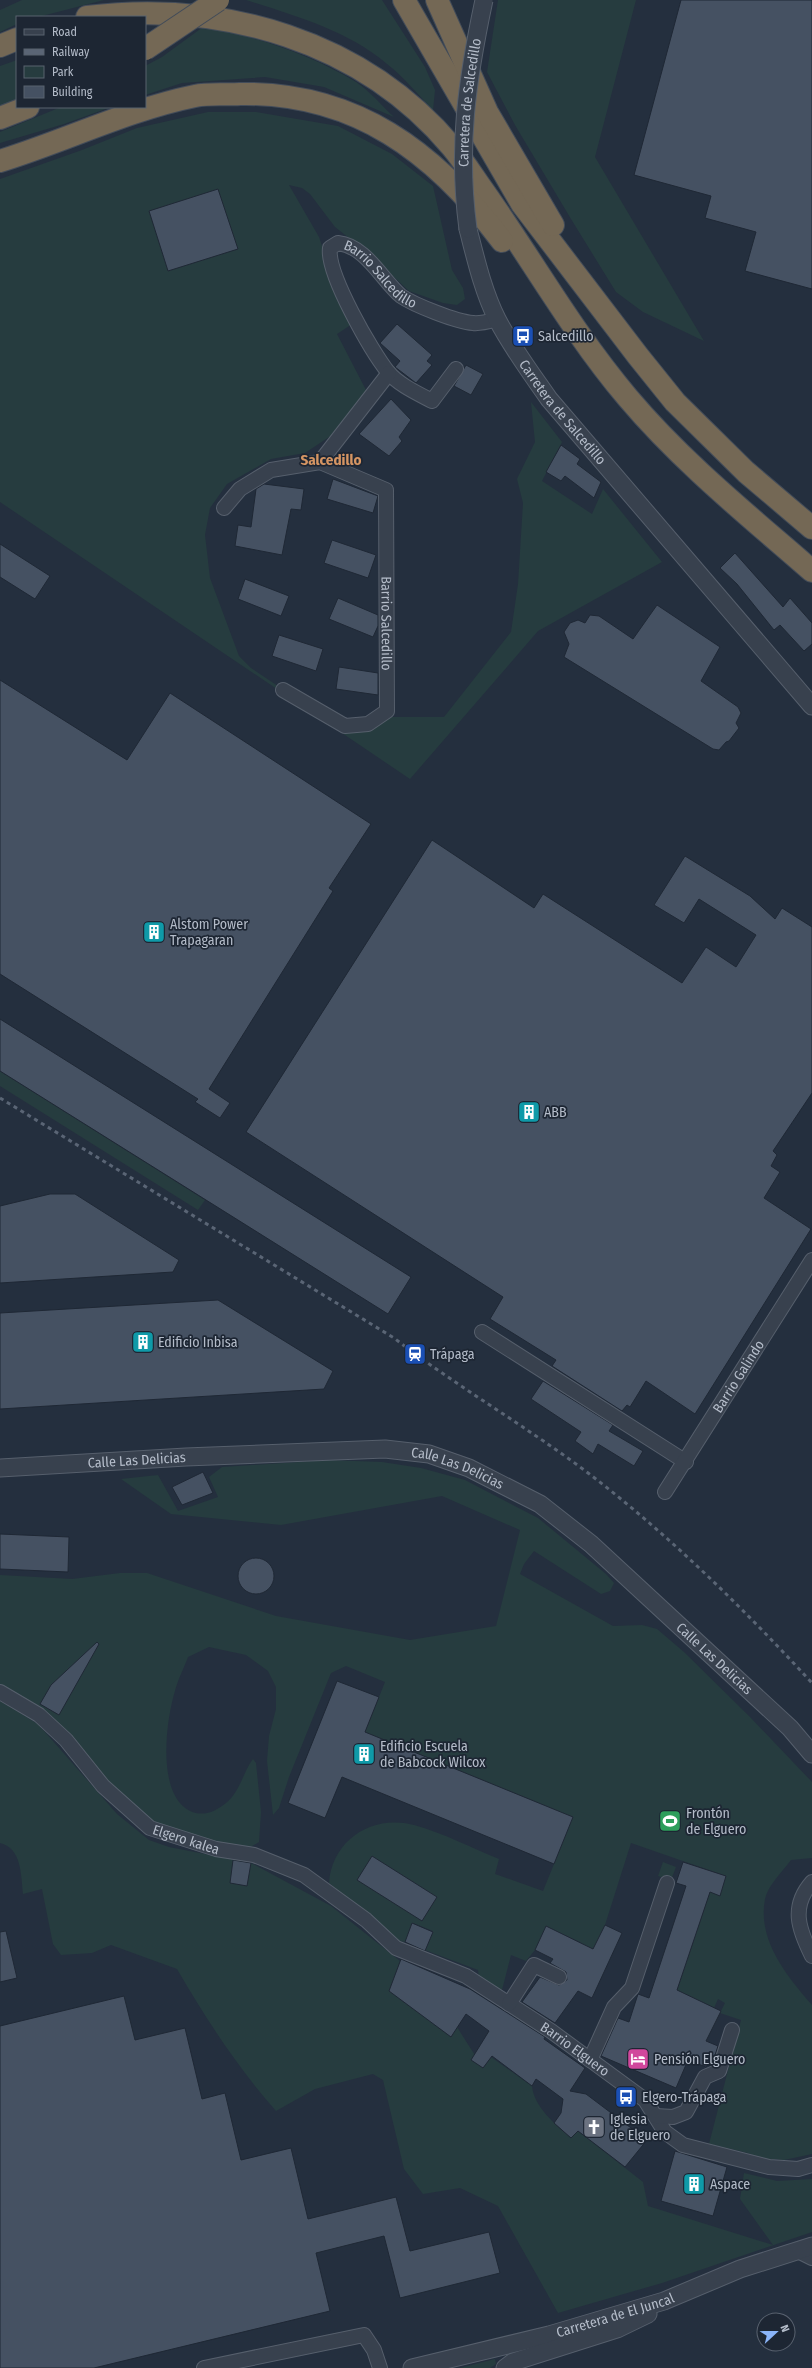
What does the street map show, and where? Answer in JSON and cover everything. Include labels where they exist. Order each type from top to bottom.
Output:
[{"type":"highway","points":[[146,48],[218,0]]},
{"type":"highway","points":[[404,0],[522,204],[609,318],[675,402],[746,472],[812,528]]},
{"type":"highway","points":[[437,0],[488,112],[609,318]]},
{"type":"highway","points":[[93,16],[137,8],[170,6],[233,12],[284,28],[343,54],[384,82],[411,105],[452,147],[506,222],[566,316],[628,398],[676,449],[812,571]]},
{"type":"highway","points":[[0,46],[16,39]]},
{"type":"highway","points":[[0,161],[153,107],[196,96],[262,94],[306,99],[345,111],[383,128],[433,164],[488,222],[530,278],[566,316]]},
{"type":"highway","points":[[0,118],[25,108]]},
{"type":"street","name":"Carretera de Salcedillo","points":[[484,0],[467,93],[463,127],[462,171],[468,229],[485,290],[497,319],[519,357],[549,399],[812,706]]},
{"type":"street","name":"Barrio Salcedillo","points":[[456,369],[432,401],[410,390],[389,373],[375,353],[339,285],[330,259],[330,248],[334,245],[344,244],[358,252],[402,296],[453,319],[474,324],[497,319]]},
{"type":"street","points":[[224,508],[240,489],[271,470],[320,462],[389,373]]},
{"type":"street","name":"Barrio Salcedillo","points":[[283,690],[345,726],[368,724],[387,711],[386,490],[320,462]]},
{"type":"street","name":"Barrio Galindo","points":[[665,1492],[686,1462],[812,1260]]},
{"type":"street","points":[[482,1332],[686,1462]]},
{"type":"street","name":"Calle Las Delicias","points":[[0,1468],[186,1457],[385,1449],[429,1454],[469,1468],[540,1504],[591,1544],[790,1728],[812,1754]]},
{"type":"street","name":"Elgero kalea","points":[[0,1692],[39,1715],[66,1740],[103,1786],[150,1828],[216,1849],[254,1855],[304,1875],[366,1920],[396,1948]]},
{"type":"street","points":[[812,1882],[803,1892],[798,1911],[800,1932],[812,1956]]},
{"type":"street","points":[[590,2060],[614,2006],[632,1988],[667,1883]]},
{"type":"street","name":"Barrio Elguero","points":[[396,1948],[466,1976],[551,2031],[645,2100],[665,2132],[683,2145],[769,2167],[798,2169],[812,2165]]},
{"type":"street","points":[[509,2004],[534,1966],[559,1977]]},
{"type":"street","points":[[656,2116],[674,2117],[686,2112],[705,2077],[719,2071],[732,2030]]},
{"type":"street","name":"Carretera de El Juncal","points":[[412,2368],[550,2335],[664,2301],[740,2269],[807,2252]]},
{"type":"street","points":[[505,2368],[513,2362],[617,2329],[648,2314],[664,2301]]},
{"type":"street","points":[[204,2368],[364,2335],[374,2350],[380,2368]]},
{"type":"green space","points":[[22,0],[104,0],[42,16],[16,16],[16,24],[0,32],[0,10]]},
{"type":"green space","points":[[246,0],[382,0],[425,67],[435,90],[433,110],[393,69],[355,42],[302,18]]},
{"type":"green space","points":[[498,0],[636,0],[595,157],[704,341],[643,312],[616,292],[571,219],[515,125],[487,72]]},
{"type":"green space","points":[[203,27],[243,35],[282,47],[338,72],[356,82],[371,94],[394,117],[324,87],[265,77],[182,83],[146,95],[146,65],[162,57]]},
{"type":"green space","points":[[16,60],[16,101],[0,107],[0,66]]},
{"type":"green space","points":[[59,108],[108,108],[64,124],[0,143],[0,132]]},
{"type":"green space","points":[[208,112],[256,112],[338,126],[392,154],[433,186],[452,270],[463,288],[465,299],[457,305],[443,303],[409,291],[368,253],[335,227],[310,194],[302,188],[289,185],[319,237],[330,270],[355,322],[337,334],[367,392],[332,435],[305,453],[271,459],[227,484],[210,508],[205,535],[210,578],[239,656],[251,668],[345,731],[370,729],[391,717],[444,717],[511,632],[518,584],[523,503],[517,479],[535,442],[531,402],[562,442],[542,481],[592,514],[603,489],[662,562],[538,631],[410,779],[0,502],[0,179],[82,150],[137,128]]},
{"type":"green space","points":[[0,1071],[205,1200],[198,1210],[0,1086]]},
{"type":"green space","points":[[328,1460],[382,1462],[421,1468],[465,1480],[538,1518],[606,1574],[614,1583],[610,1591],[601,1594],[534,1551],[524,1564],[520,1574],[613,1626],[642,1625],[657,1629],[684,1652],[750,1717],[812,1782],[812,1858],[791,1860],[769,1889],[765,1899],[764,1914],[765,1929],[776,1956],[784,1970],[812,2005],[812,2154],[784,2160],[758,2158],[748,2153],[709,2144],[741,2020],[720,2013],[725,2003],[718,1999],[714,2008],[677,1991],[710,1892],[720,1895],[726,1876],[631,1843],[605,1925],[587,1961],[580,1942],[546,1927],[535,1950],[526,1961],[511,1955],[502,1990],[479,1978],[478,1970],[425,1950],[433,1931],[413,1923],[405,1942],[397,1941],[329,1883],[332,1868],[338,1854],[346,1843],[369,1827],[383,1823],[414,1825],[436,1832],[499,1859],[495,1874],[543,1891],[554,1864],[365,1732],[385,1682],[346,1666],[331,1673],[289,1777],[279,1808],[273,1815],[267,1761],[269,1736],[276,1709],[276,1687],[268,1671],[246,1655],[209,1647],[188,1657],[176,1687],[169,1720],[166,1756],[172,1789],[179,1802],[190,1811],[200,1814],[209,1813],[222,1806],[231,1798],[253,1759],[256,1763],[261,1812],[259,1842],[249,1848],[230,1846],[164,1826],[148,1819],[112,1786],[35,1706],[0,1684],[0,1575],[72,1579],[120,1573],[147,1573],[276,1616],[410,1640],[496,1626],[520,1530],[442,1496],[281,1525],[171,1514],[121,1479],[158,1475],[178,1511],[218,1497],[209,1477],[222,1467]]},
{"type":"green space","points":[[0,1701],[38,1724],[117,1814],[149,1840],[169,1847],[251,1863],[331,1906],[400,1961],[389,1991],[457,2027],[483,2068],[491,2057],[532,2086],[537,2101],[546,2115],[571,2138],[578,2131],[643,2182],[648,2206],[773,2245],[740,2199],[744,2173],[777,2181],[812,2179],[812,2232],[662,2283],[558,2313],[498,2206],[460,2188],[423,2194],[404,2169],[383,2080],[373,2074],[315,2089],[276,2111],[262,2095],[223,2043],[177,1969],[111,1945],[92,1953],[61,1955],[53,1944],[42,1889],[23,1894],[21,1871],[16,1857],[13,1851],[0,1843]]},
{"type":"green space","points":[[663,1862],[676,1867],[671,1880],[658,1876]]},
{"type":"green space","points":[[495,2359],[496,2364],[490,2368],[460,2368]]},
{"type":"building","points":[[681,0],[812,0],[812,289],[745,271],[756,232],[705,218],[711,196],[634,175]]},
{"type":"building","points":[[218,189],[238,249],[168,271],[149,211]]},
{"type":"building","points":[[397,324],[432,355],[427,361],[432,365],[416,383],[395,367],[400,361],[380,343]]},
{"type":"building","points":[[466,365],[483,374],[471,395],[454,386]]},
{"type":"building","points":[[391,399],[411,420],[399,437],[402,441],[389,456],[359,434]]},
{"type":"building","points":[[561,445],[580,459],[577,464],[601,482],[594,498],[565,476],[561,481],[546,472]]},
{"type":"building","points":[[333,479],[378,496],[373,513],[327,499]]},
{"type":"building","points":[[264,484],[304,489],[301,510],[291,509],[282,555],[235,546],[238,525],[251,527],[256,489]]},
{"type":"building","points":[[332,540],[376,555],[368,578],[324,563]]},
{"type":"building","points":[[0,544],[50,576],[35,599],[0,577]]},
{"type":"building","points":[[735,553],[783,607],[790,598],[812,623],[812,644],[804,651],[780,625],[774,630],[737,584],[720,568]]},
{"type":"building","points":[[245,579],[289,596],[281,616],[238,599]]},
{"type":"building","points":[[338,598],[378,615],[378,626],[373,637],[329,619]]},
{"type":"building","points":[[657,605],[720,647],[701,681],[738,707],[741,713],[736,723],[739,728],[729,741],[726,742],[719,750],[713,749],[564,657],[569,644],[564,632],[570,623],[578,620],[585,623],[590,615],[599,616],[633,639]]},
{"type":"building","points":[[279,635],[323,649],[316,671],[272,656]]},
{"type":"building","points":[[339,667],[378,673],[378,695],[336,689]]},
{"type":"building","name":"Alstom Power Trapagaran","points":[[0,680],[127,760],[170,693],[371,824],[329,888],[333,891],[209,1089],[230,1103],[220,1118],[195,1102],[198,1099],[0,974]]},
{"type":"building","name":"ABB","points":[[432,840],[534,908],[543,894],[682,983],[706,947],[736,967],[756,935],[699,899],[684,923],[654,905],[685,856],[750,896],[775,919],[782,908],[812,927],[812,1093],[773,1151],[777,1155],[771,1166],[780,1172],[764,1198],[811,1229],[695,1414],[646,1381],[630,1407],[627,1405],[622,1411],[552,1366],[556,1360],[490,1319],[503,1297],[246,1132]]},
{"type":"building","points":[[0,1019],[411,1277],[388,1314],[0,1071]]},
{"type":"building","points":[[50,1194],[75,1194],[179,1260],[173,1272],[0,1283],[0,1206]]},
{"type":"building","name":"Edificio Inbisa","points":[[218,1300],[333,1371],[324,1389],[0,1409],[0,1313]]},
{"type":"building","points":[[543,1381],[613,1425],[609,1431],[643,1451],[634,1466],[598,1444],[593,1454],[575,1441],[581,1432],[531,1399]]},
{"type":"building","points":[[203,1472],[213,1493],[182,1505],[172,1487]]},
{"type":"building","points":[[0,1534],[69,1537],[68,1572],[0,1569]]},
{"type":"building","points":[[260,1558],[269,1563],[273,1569],[273,1583],[269,1589],[260,1594],[252,1594],[243,1589],[239,1583],[238,1572],[243,1563],[249,1559]]},
{"type":"building","points":[[97,1642],[99,1644],[59,1715],[40,1704],[51,1685]]},
{"type":"building","name":"Edificio Escuela de Babcock Wilcox","points":[[337,1681],[379,1697],[365,1732],[573,1817],[554,1864],[342,1777],[325,1818],[288,1803]]},
{"type":"building","points":[[372,1856],[437,1897],[422,1921],[357,1880]]},
{"type":"building","points":[[233,1860],[251,1863],[247,1886],[230,1883]]},
{"type":"building","points":[[683,1862],[726,1876],[720,1896],[710,1892],[677,1990],[721,2011],[706,2041],[718,2046],[714,2058],[706,2067],[688,2060],[676,2088],[601,2056],[618,2018],[629,2022],[638,1994],[649,1998],[686,1886],[676,1883]]},
{"type":"building","points":[[412,1923],[433,1932],[425,1951],[405,1942]]},
{"type":"building","points":[[605,1925],[622,1933],[592,1998],[578,1991],[555,2023],[522,2002],[540,1977],[559,1985],[567,1980],[566,1972],[550,1963],[553,1959],[535,1950],[546,1926],[593,1949]]},
{"type":"building","points":[[6,1931],[17,1978],[0,1982],[0,1932]]},
{"type":"building","points":[[401,1959],[470,1989],[545,2037],[544,2039],[585,2068],[570,2091],[586,2094],[647,2140],[625,2167],[578,2131],[571,2138],[554,2123],[561,2113],[563,2099],[536,2079],[532,2086],[492,2056],[483,2068],[471,2060],[489,2031],[466,2014],[451,2037],[389,1991]]},
{"type":"building","points":[[124,1996],[135,2040],[185,2028],[202,2099],[225,2093],[241,2160],[291,2148],[308,2219],[396,2197],[410,2251],[489,2232],[500,2273],[400,2298],[384,2236],[316,2253],[330,2311],[94,2368],[0,2368],[0,2026]]},
{"type":"building","name":"Aspace","points":[[675,2151],[727,2167],[713,2216],[661,2201]]},
{"type":"railway","points":[[0,1098],[394,1338],[568,1458],[621,1499],[678,1549],[733,1601],[812,1683]]},
{"type":"place","name":"Salcedillo","points":[[523,336]]},
{"type":"place","name":"Alstom Power Trapagaran","points":[[154,932]]},
{"type":"place","name":"ABB","points":[[529,1112]]},
{"type":"place","name":"Edificio Inbisa","points":[[143,1342]]},
{"type":"place","name":"Trápaga","points":[[415,1354]]},
{"type":"place","name":"Edificio Escuela de Babcock Wilcox","points":[[364,1754]]},
{"type":"place","name":"Frontón de Elguero","points":[[670,1821]]},
{"type":"place","name":"Pensión Elguero","points":[[638,2059]]},
{"type":"place","name":"Elgero-Trápaga","points":[[626,2097]]},
{"type":"place","name":"Iglesia de Elguero","points":[[594,2127]]},
{"type":"place","name":"Aspace","points":[[694,2184]]},
{"type":"district","name":"Salcedillo","points":[[331,460]]}]
